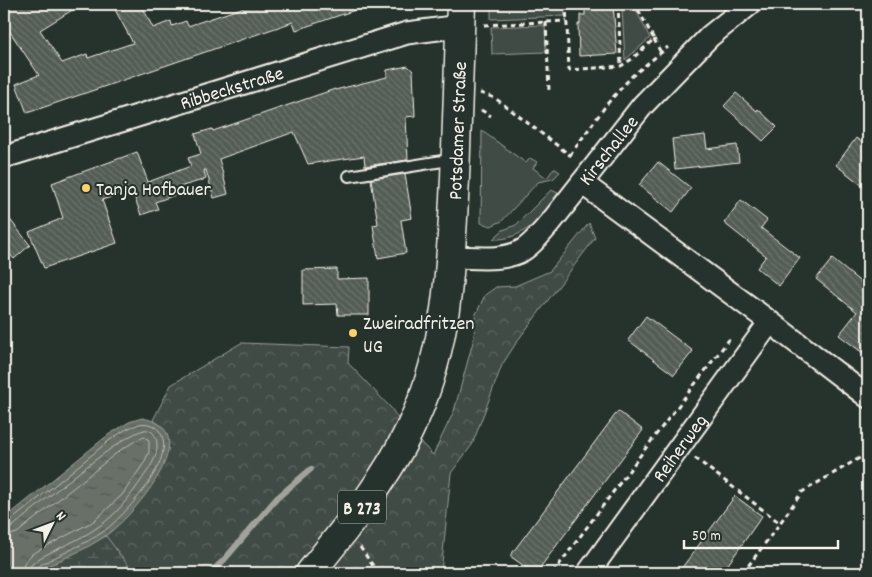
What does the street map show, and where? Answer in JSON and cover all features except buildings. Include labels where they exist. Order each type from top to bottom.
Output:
[{"type":"main road","name":"Potsdamer Straße","points":[[452,257],[461,15]]},
{"type":"main road","name":"B 273","points":[[310,573],[347,528],[373,490],[415,418],[433,370],[446,313],[452,257]]},
{"type":"street","name":"Kirschallee","points":[[452,257],[509,256],[522,250],[534,240],[551,222],[638,112],[675,71],[710,36],[750,4]]},
{"type":"street","name":"Ribbeckstraße","points":[[4,157],[461,15]]},
{"type":"street","points":[[587,177],[868,398]]},
{"type":"street","name":"Reiherweg","points":[[588,573],[770,322]]},
{"type":"lane","points":[[350,176],[456,159]]},
{"type":"path","points":[[566,4],[569,70],[621,66],[632,59],[654,39]]},
{"type":"path","points":[[635,4],[661,53]]},
{"type":"path","points":[[620,5],[621,66]]},
{"type":"path","points":[[489,24],[567,21]]},
{"type":"path","points":[[546,22],[549,91]]},
{"type":"path","points":[[458,85],[495,98],[587,177]]},
{"type":"path","points":[[479,108],[491,116]]},
{"type":"path","points":[[553,573],[642,453],[753,309]]},
{"type":"path","points":[[680,446],[780,523]]},
{"type":"path","points":[[744,573],[802,492],[868,453]]},
{"type":"path","points":[[347,528],[378,573]]},
{"type":"green space","points":[[491,4],[564,4],[565,16],[491,19]]},
{"type":"green space","points":[[628,4],[633,4],[650,38],[625,60],[622,9]]},
{"type":"green space","points":[[545,25],[546,52],[492,54],[491,27]]},
{"type":"green space","points":[[482,131],[526,163],[530,158],[537,162],[533,168],[547,178],[554,168],[560,172],[553,179],[538,182],[502,221],[491,226],[481,223]]},
{"type":"green space","points":[[551,190],[558,193],[546,211],[532,226],[514,236],[504,239],[493,239],[503,230],[516,225]]},
{"type":"green space","points":[[589,223],[595,238],[518,340],[502,365],[472,445],[451,473],[441,573],[38,573],[162,426],[153,420],[171,385],[241,343],[349,347],[348,363],[433,455],[454,411],[474,338],[475,316],[485,295],[496,287],[515,286],[550,271]]},
{"type":"green space","points":[[106,536],[134,573],[38,573],[44,568]]},
{"type":"water","points":[[142,418],[161,425],[168,439],[167,455],[159,474],[132,512],[98,541],[44,568],[38,573],[4,573],[4,519],[108,435],[129,422]]},
{"type":"waterway","points":[[210,573],[224,560],[277,498],[311,469]]},
{"type":"place","name":"Tanja Hofbauer","points":[[86,188]]},
{"type":"place","name":"Zweiradfritzen UG","points":[[353,333]]}]
